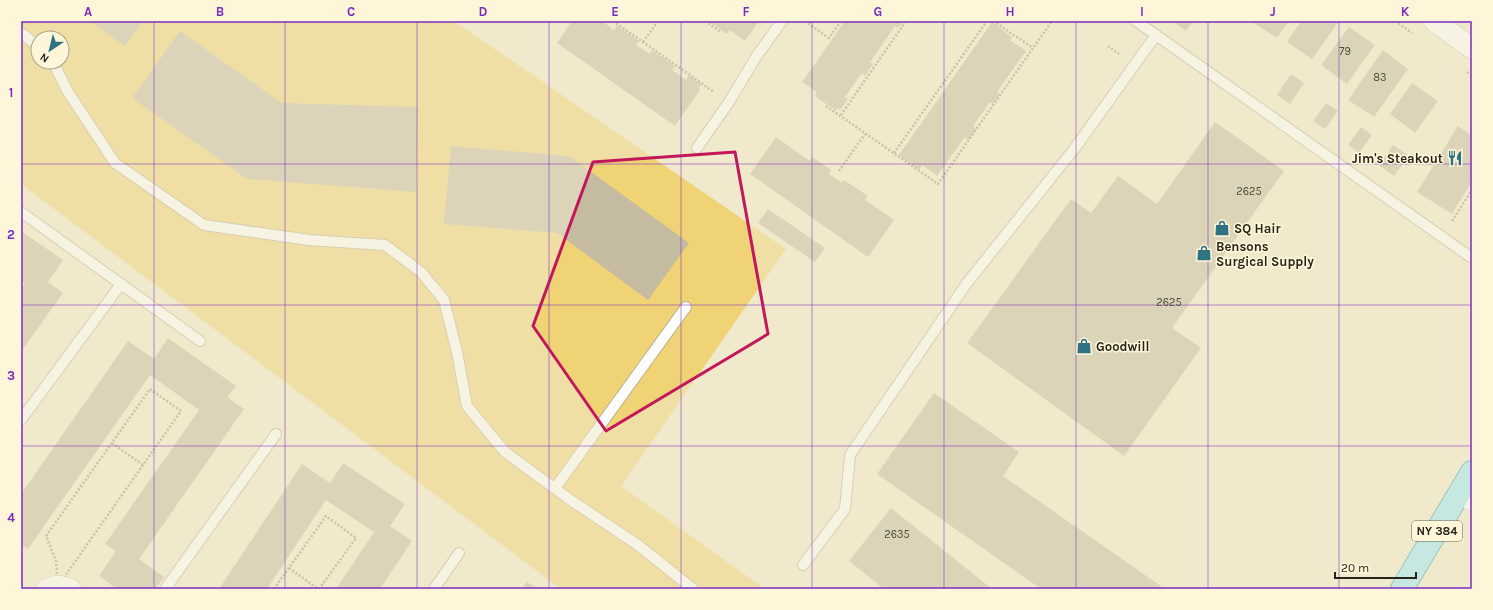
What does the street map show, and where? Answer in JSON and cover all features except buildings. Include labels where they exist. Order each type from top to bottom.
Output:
[{"type":"main road","name":"NY 384","points":[[1402,589],[1466,496],[1472,472]]},
{"type":"street","points":[[1434,21],[1472,48]]},
{"type":"lane","points":[[697,148],[729,102],[756,57],[782,21]]},
{"type":"lane","points":[[1136,21],[1472,258]]},
{"type":"lane","points":[[21,33],[30,40]]},
{"type":"lane","points":[[803,565],[845,509],[850,455],[967,283],[1074,148],[1156,35]]},
{"type":"lane","points":[[57,70],[68,92],[115,163],[204,224],[309,240],[385,245],[421,272],[444,300],[457,352],[467,406],[505,452],[638,545],[693,589]]},
{"type":"lane","points":[[21,212],[200,341]]},
{"type":"lane","points":[[21,420],[121,284]]},
{"type":"lane","points":[[555,488],[686,307]]},
{"type":"lane","points":[[165,589],[276,434]]},
{"type":"lane","points":[[434,589],[459,553]]},
{"type":"path","points":[[613,21],[716,94]]},
{"type":"path","points":[[643,42],[658,21]]},
{"type":"path","points":[[705,21],[722,32]]},
{"type":"path","points":[[805,21],[829,38],[841,21]]},
{"type":"path","points":[[841,115],[906,21]]},
{"type":"path","points":[[894,153],[987,21]]},
{"type":"path","points":[[993,21],[1033,48]]},
{"type":"path","points":[[826,106],[938,184],[1052,21]]},
{"type":"path","points":[[839,171],[865,134]]},
{"type":"path","points":[[1453,221],[1472,190]]},
{"type":"path","points":[[56,564],[46,536],[150,389],[182,411],[72,566]]},
{"type":"path","points":[[112,443],[143,465]]},
{"type":"path","points":[[274,589],[326,516],[356,538],[318,589],[289,568]]},
{"type":"highlighted area","points":[[735,152],[768,334],[606,431],[533,326],[593,162]]},
{"type":"shaded area","points":[[21,21],[454,21],[786,249],[621,486],[765,589],[561,589],[21,184]]},
{"type":"place","name":"Jim's Steakout","points":[[1455,158]]},
{"type":"place","name":"SQ Hair","points":[[1222,228]]},
{"type":"place","name":"Bensons Surgical Supply","points":[[1204,253]]},
{"type":"place","name":"Goodwill","points":[[1084,346]]}]
